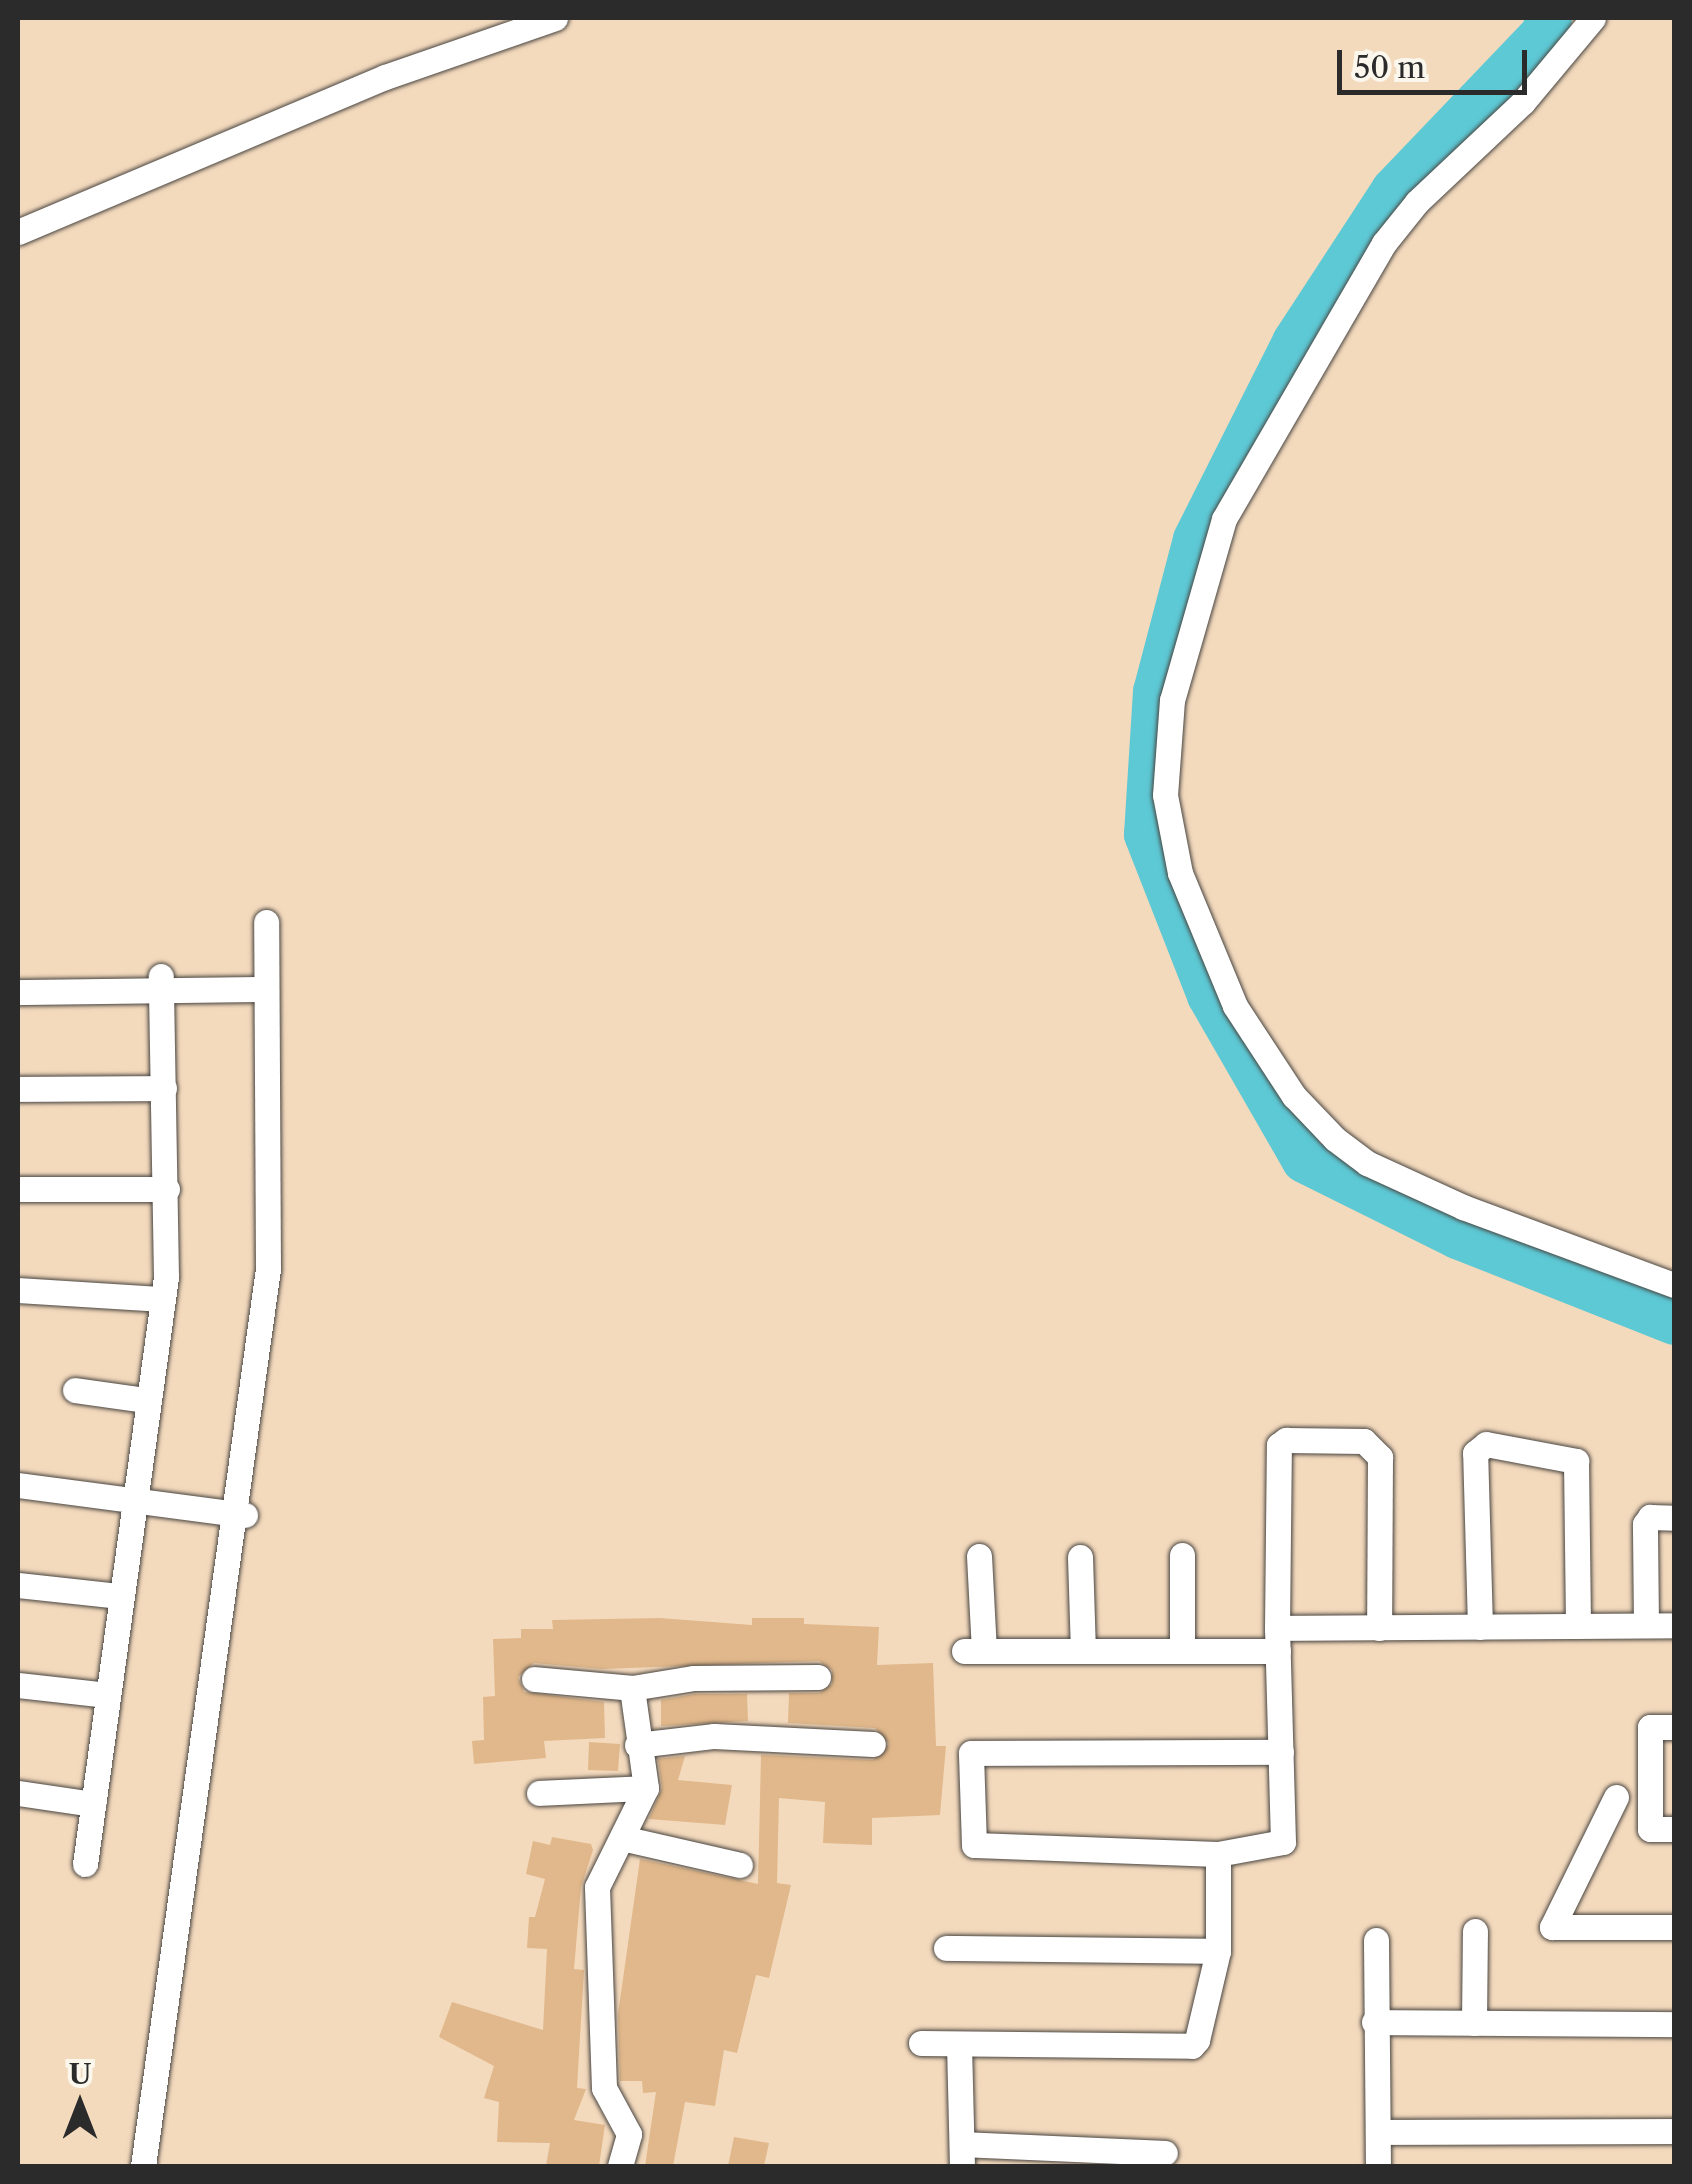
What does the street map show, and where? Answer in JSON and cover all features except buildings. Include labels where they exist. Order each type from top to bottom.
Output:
[{"type":"street","points":[[18,232],[385,77],[555,18]]},
{"type":"street","points":[[1594,18],[1523,102],[1417,202],[1384,243],[1224,519],[1172,700],[1165,796],[1180,873],[1235,1006],[1294,1096],[1335,1138],[1367,1163],[1464,1207],[1674,1285]]},
{"type":"street","points":[[143,2166],[240,1514],[268,1269],[266,922]]},
{"type":"street","points":[[18,992],[161,983],[265,989]]},
{"type":"street","points":[[85,1864],[132,1499],[163,1299],[167,1189],[161,983]]},
{"type":"street","points":[[18,1089],[164,1088]]},
{"type":"street","points":[[18,1189],[167,1189]]},
{"type":"street","points":[[18,1290],[163,1299]]},
{"type":"street","points":[[75,1390],[146,1400]]},
{"type":"street","points":[[1281,1752],[970,1753],[974,1846],[1218,1854],[1284,1842],[1278,1640],[1279,1445],[1286,1440],[1364,1441],[1380,1458],[1379,1628]]},
{"type":"street","points":[[1480,1627],[1475,1453],[1486,1444],[1576,1461],[1578,1626]]},
{"type":"street","points":[[18,1485],[240,1514]]},
{"type":"street","points":[[1646,1625],[1646,1524],[1650,1518],[1674,1518]]},
{"type":"street","points":[[1182,1555],[1182,1651]]},
{"type":"street","points":[[980,1556],[974,1651],[1182,1651],[1379,1628],[1674,1625]]},
{"type":"street","points":[[1080,1557],[1082,1651]]},
{"type":"street","points":[[18,1585],[120,1596]]},
{"type":"street","points":[[534,1679],[632,1688],[723,1676],[818,1676]]},
{"type":"street","points":[[18,1685],[107,1696]]},
{"type":"street","points":[[620,2166],[629,2134],[604,2088],[596,1978],[597,1887],[646,1788],[632,1688]]},
{"type":"street","points":[[1674,1727],[1650,1727],[1650,1829],[1674,1828]]},
{"type":"street","points":[[637,1745],[714,1736],[873,1744]]},
{"type":"street","points":[[539,1793],[646,1788]]},
{"type":"street","points":[[18,1792],[93,1804]]},
{"type":"street","points":[[1616,1797],[1552,1927],[1674,1926]]},
{"type":"street","points":[[622,1838],[740,1865]]},
{"type":"street","points":[[921,2043],[1192,2046],[1218,1952],[1218,1854]]},
{"type":"street","points":[[1474,2023],[1475,1931]]},
{"type":"street","points":[[1376,1940],[1378,2166]]},
{"type":"street","points":[[946,1948],[1218,1952]]},
{"type":"street","points":[[1374,2022],[1674,2024]]},
{"type":"street","points":[[959,2044],[962,2155],[1165,2154]]},
{"type":"street","points":[[1378,2132],[1674,2132]]},
{"type":"waterway","points":[[1549,18],[1542,34],[1393,190],[1294,342],[1195,539],[1155,691],[1146,834],[1209,995],[1304,1160],[1457,1236],[1674,1322]]}]
